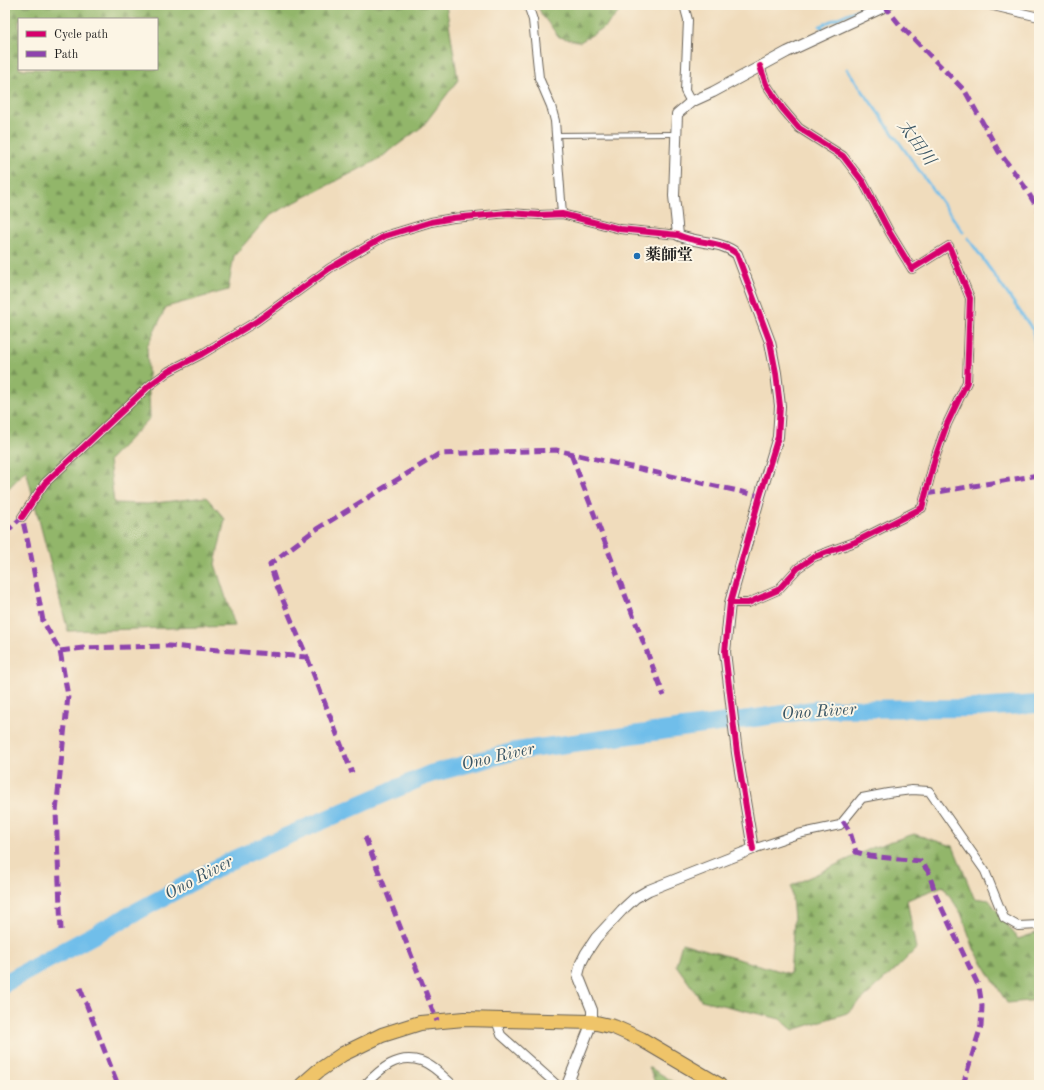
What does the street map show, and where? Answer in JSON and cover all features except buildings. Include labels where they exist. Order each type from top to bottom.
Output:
[{"type":"highway","points":[[302,1085],[318,1070],[368,1040],[400,1028],[437,1021],[464,1019],[592,1022],[623,1030],[719,1085]]},
{"type":"street","points":[[528,5],[533,20],[540,78],[551,106],[556,135],[562,214]]},
{"type":"street","points":[[684,5],[688,20],[685,91],[691,102]]},
{"type":"street","points":[[678,235],[674,196],[675,134],[677,114],[691,102],[713,92],[787,52],[888,5]]},
{"type":"street","points":[[989,5],[1039,16]]},
{"type":"street","points":[[730,603],[748,603],[778,590],[798,568],[814,557],[856,542],[922,508],[935,458],[947,424],[967,382],[970,298],[949,246],[912,269],[890,233],[863,182],[843,156],[799,128],[782,108],[766,84],[760,66]]},
{"type":"street","points":[[22,517],[45,483],[150,385],[169,371],[202,354],[257,321],[330,268],[385,236],[431,222],[453,218],[509,213],[539,215],[562,214],[620,229],[678,235],[686,239],[730,248],[737,254],[770,342],[780,406],[778,437],[730,603],[725,652],[737,753],[753,849]]},
{"type":"street","points":[[567,1085],[592,1022],[592,1010],[578,975],[579,969],[586,952],[596,938],[622,910],[635,898],[649,890],[753,849],[798,834],[840,825],[862,798],[912,790],[929,791],[985,871],[1004,918],[1018,926],[1039,925]]},
{"type":"street","points":[[496,1020],[501,1035],[557,1085]]},
{"type":"street","points":[[365,1085],[386,1065],[408,1058],[422,1061],[433,1068],[448,1083]]},
{"type":"lane","points":[[556,135],[675,134]]},
{"type":"green space","points":[[5,5],[446,5],[458,80],[423,126],[379,159],[270,215],[234,256],[228,290],[166,307],[147,347],[150,418],[109,460],[114,503],[147,504],[206,497],[225,519],[215,564],[235,626],[68,631],[26,470],[5,492]]},
{"type":"green space","points":[[537,5],[623,5],[622,9],[605,27],[580,42],[559,37],[542,15]]},
{"type":"green space","points":[[914,834],[953,846],[974,898],[989,900],[1018,939],[1039,932],[1039,1000],[1007,1003],[974,949],[961,913],[943,886],[907,900],[916,949],[897,968],[847,1013],[793,1030],[780,1019],[701,1000],[676,965],[682,943],[790,974],[794,920],[791,886],[874,847]]},
{"type":"green space","points":[[649,1067],[679,1085],[656,1085]]},
{"type":"waterway","name":"太田川","points":[[824,30],[820,26],[867,5]]},
{"type":"waterway","name":"太田川","points":[[847,69],[963,232]]},
{"type":"waterway","name":"太田川","points":[[968,238],[1033,330],[1039,373]]},
{"type":"waterway","name":"Ono River","points":[[5,983],[232,860],[430,774],[516,751],[820,709],[974,708],[1039,704]]},
{"type":"marked path","points":[[884,5],[900,25],[965,91],[999,152],[1025,187],[1039,211]]},
{"type":"marked path","points":[[60,651],[83,648],[169,646],[307,657],[277,586],[270,564],[312,532],[439,454],[556,450],[760,496]]},
{"type":"marked path","points":[[571,454],[664,696]]},
{"type":"marked path","points":[[926,494],[1039,475]]},
{"type":"marked path","points":[[5,533],[22,517],[43,621],[60,651],[68,696],[56,812],[61,930]]},
{"type":"marked path","points":[[307,657],[352,773]]},
{"type":"marked path","points":[[843,821],[850,832],[856,852],[870,856],[920,861],[928,871],[937,898],[979,987],[982,1006],[981,1026],[963,1085]]},
{"type":"marked path","points":[[365,837],[437,1021]]},
{"type":"marked path","points":[[80,988],[118,1085]]},
{"type":"cycle path","points":[[730,603],[748,603],[778,590],[798,568],[814,557],[855,542],[922,508],[935,458],[947,424],[967,382],[970,298],[949,246],[912,269],[890,233],[863,182],[843,156],[799,128],[782,108],[766,84],[760,66]]},
{"type":"cycle path","points":[[22,517],[45,483],[150,385],[169,371],[202,354],[257,321],[330,268],[385,236],[431,222],[453,218],[509,213],[539,215],[562,214],[620,229],[678,235],[693,240],[723,246],[737,254],[770,342],[780,406],[778,437],[730,603],[725,652],[737,753],[753,849]]},
{"type":"place","name":"薬師堂","points":[[637,256]]}]
